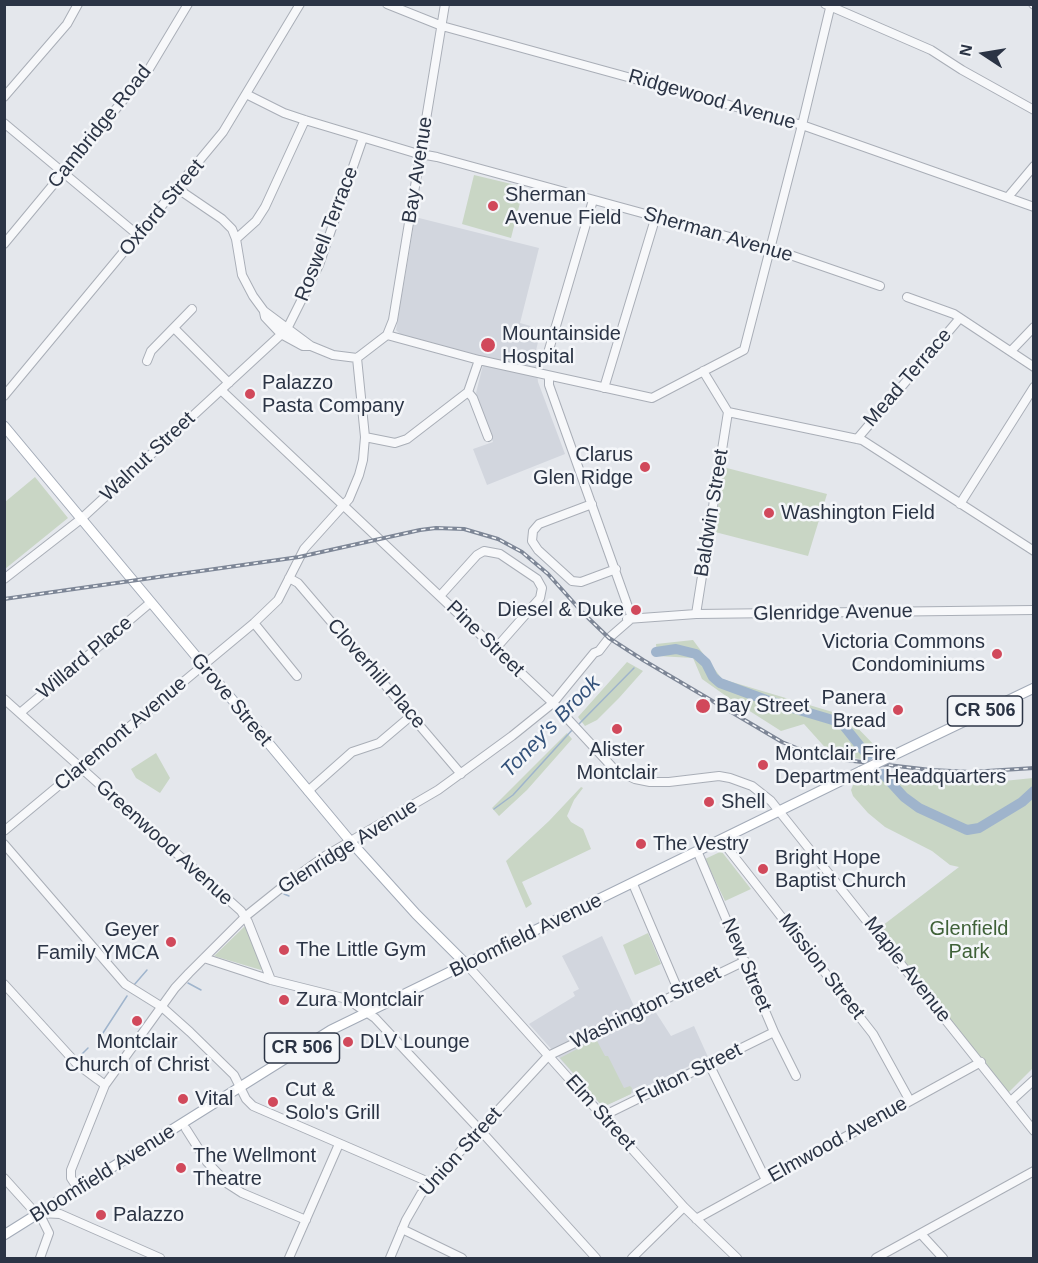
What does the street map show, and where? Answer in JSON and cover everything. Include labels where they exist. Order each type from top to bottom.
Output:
[{"type":"main road","name":"Grove Street","points":[[4,426],[351,842],[416,914],[467,965]]},
{"type":"main road","name":"Bloomfield Avenue","points":[[4,1235],[317,1039],[698,853],[780,810],[1034,688]]},
{"type":"street","points":[[4,97],[66,24],[78,4]]},
{"type":"street","name":"Cambridge Road","points":[[4,244],[149,69],[188,4]]},
{"type":"street","name":"Oxford Street","points":[[4,396],[223,132],[300,4]]},
{"type":"street","name":"Ridgewood Avenue","points":[[387,4],[442,27],[802,125],[1034,207]]},
{"type":"street","name":"Bay Avenue","points":[[387,335],[393,320],[445,4]]},
{"type":"street","points":[[178,189],[228,223],[236,239],[242,275],[264,311],[284,332],[328,354],[357,358],[387,335],[479,360],[652,398],[744,350],[802,125],[829,5],[932,50],[962,70],[1034,110]]},
{"type":"street","name":"Sherman Avenue","points":[[246,94],[305,120],[363,138],[770,248],[880,286]]},
{"type":"street","points":[[236,239],[256,221],[265,207],[305,120]]},
{"type":"street","points":[[4,123],[139,236]]},
{"type":"street","name":"Roswell Terrace","points":[[284,332],[316,273],[363,138]]},
{"type":"street","points":[[1010,198],[1034,166]]},
{"type":"street","points":[[548,353],[593,200]]},
{"type":"street","points":[[604,388],[656,216]]},
{"type":"street","points":[[907,297],[960,318],[1034,367]]},
{"type":"street","points":[[147,362],[151,351],[192,309]]},
{"type":"street","name":"Mead Terrace","points":[[857,438],[960,318]]},
{"type":"street","points":[[1011,351],[1034,327]]},
{"type":"street","points":[[174,328],[229,383]]},
{"type":"street","name":"Walnut Street","points":[[4,579],[81,519],[284,332]]},
{"type":"street","name":"Claremont Avenue","points":[[4,831],[254,623],[278,600],[304,549],[351,495],[359,475],[365,437],[357,358]]},
{"type":"street","points":[[365,437],[395,443],[403,441],[468,392],[479,360]]},
{"type":"street","points":[[703,371],[728,412],[862,440],[1034,551]]},
{"type":"street","points":[[549,376],[549,385],[573,455],[632,618]]},
{"type":"street","points":[[960,504],[1034,387]]},
{"type":"street","name":"Pine Street","points":[[221,390],[496,648],[553,703],[611,766],[629,777],[659,783],[719,776],[734,778],[757,789],[780,810]]},
{"type":"street","points":[[468,392],[473,398],[488,437]]},
{"type":"street","name":"Baldwin Street","points":[[696,614],[728,412]]},
{"type":"street","points":[[592,504],[536,527],[531,536],[534,545],[572,581],[581,582],[616,569]]},
{"type":"street","points":[[440,596],[477,555],[484,551],[492,551],[511,560],[537,579],[542,588],[540,598],[496,648]]},
{"type":"street","name":"Cloverhill Place","points":[[289,578],[298,583],[461,774]]},
{"type":"street","name":"Willard Place","points":[[20,713],[150,603]]},
{"type":"street","name":"Glenridge Avenue","points":[[79,1190],[71,1178],[70,1170],[105,1085],[182,980],[246,916],[296,877],[325,856],[424,799],[461,774],[553,703],[594,653],[599,651],[609,638],[632,618],[696,614],[1034,610]]},
{"type":"street","points":[[254,623],[297,676]]},
{"type":"street","name":"Greenwood Avenue","points":[[4,699],[246,916],[271,980]]},
{"type":"street","points":[[308,791],[352,752],[379,743],[412,715]]},
{"type":"street","name":"Maple Avenue","points":[[780,810],[1034,1131]]},
{"type":"street","name":"Mission Street","points":[[722,841],[873,1034],[910,1101]]},
{"type":"street","points":[[4,844],[126,984],[162,1007],[231,1072],[248,1102],[258,1109],[431,1184]]},
{"type":"street","name":"New Street","points":[[698,853],[774,1032],[796,1076]]},
{"type":"street","points":[[633,884],[679,992]]},
{"type":"street","points":[[204,958],[271,980],[347,999],[375,1018],[596,1258]]},
{"type":"street","name":"Washington Street","points":[[548,1056],[745,961]]},
{"type":"street","name":"Elm Street","points":[[467,965],[684,1207],[737,1258]]},
{"type":"street","points":[[4,984],[72,1060],[105,1085]]},
{"type":"street","name":"Fulton Street","points":[[603,1116],[774,1032]]},
{"type":"street","name":"Union Street","points":[[390,1258],[402,1229],[421,1194],[548,1056]]},
{"type":"street","name":"Elmwood Avenue","points":[[696,1219],[981,1062]]},
{"type":"street","points":[[709,1064],[766,1180]]},
{"type":"street","points":[[1011,1101],[1034,1080]]},
{"type":"street","points":[[186,1129],[207,1162],[228,1184],[242,1193],[306,1220]]},
{"type":"street","points":[[289,1258],[339,1144]]},
{"type":"street","points":[[876,1258],[1034,1171]]},
{"type":"street","points":[[4,1179],[32,1209],[39,1213],[60,1214],[144,1255],[160,1258]]},
{"type":"street","points":[[633,1258],[684,1207]]},
{"type":"street","points":[[39,1213],[49,1233],[40,1258]]},
{"type":"street","points":[[402,1229],[462,1258]]},
{"type":"street","points":[[921,1234],[943,1258]]},
{"type":"shaded area","name":"Mountainside Hospital","points":[[415,217],[539,248],[520,323],[541,329],[535,355],[538,382],[565,454],[487,485],[473,449],[493,442],[476,393],[485,357],[401,335],[396,330]]},
{"type":"shaded area","points":[[602,936],[638,1015],[653,1008],[671,1036],[694,1026],[708,1057],[603,1107],[529,1024],[575,996],[573,992],[579,989],[562,956]]},
{"type":"green space","name":"Sherman Avenue Field","points":[[474,175],[524,187],[511,238],[462,224]]},
{"type":"green space","name":"Washington Field","points":[[723,467],[827,494],[808,556],[715,532]]},
{"type":"green space","points":[[35,477],[68,518],[5,569],[5,502]]},
{"type":"green space","points":[[693,640],[722,679],[846,716],[879,750],[860,759],[831,754],[804,724],[781,731],[726,696],[702,679],[693,658],[657,656],[656,644]]},
{"type":"green space","points":[[627,662],[643,671],[597,720],[585,726],[578,717]]},
{"type":"green space","points":[[567,733],[572,739],[527,790],[499,816],[492,808]]},
{"type":"green space","points":[[156,753],[170,778],[160,793],[136,778],[131,769]]},
{"type":"green space","name":"Glenfield Park","points":[[881,772],[940,782],[984,783],[1033,778],[1033,1068],[1008,1093],[878,929],[959,867],[950,865],[932,851],[885,827],[853,796],[851,790],[853,785]]},
{"type":"green space","points":[[581,787],[583,788],[574,800],[567,816],[571,822],[583,829],[591,849],[522,882],[532,904],[526,908],[506,861]]},
{"type":"green space","points":[[720,852],[751,889],[725,901],[705,859]]},
{"type":"green space","points":[[245,926],[262,968],[261,970],[214,956]]},
{"type":"green space","points":[[648,933],[661,964],[635,975],[623,945]]},
{"type":"green space","points":[[596,1039],[605,1056],[608,1056],[624,1088],[630,1086],[632,1088],[631,1094],[603,1107],[560,1058]]},
{"type":"waterway","name":"Toney's Brook","points":[[656,652],[676,649],[696,654],[706,663],[713,677],[720,683],[769,701],[836,721],[844,726],[868,756]]},
{"type":"waterway","name":"Toney's Brook","points":[[577,726],[634,668]]},
{"type":"waterway","name":"Toney's Brook","points":[[494,809],[513,795],[573,729]]},
{"type":"waterway","name":"Toney's Brook","points":[[883,774],[904,797],[919,808],[967,830],[979,828],[1022,802],[1034,791]]},
{"type":"waterway","name":"Toney's Brook","points":[[284,894],[289,896]]},
{"type":"waterway","points":[[134,985],[147,970]]},
{"type":"waterway","points":[[188,983],[201,990]]},
{"type":"waterway","points":[[101,1036],[127,996]]},
{"type":"waterway","points":[[79,1057],[88,1048]]},
{"type":"railway","points":[[4,599],[299,557],[420,530],[464,529],[498,539],[522,552],[548,574],[609,638],[782,742],[836,759],[931,770],[971,772],[1034,768]]},
{"type":"place","name":"Sherman Avenue Field","points":[[493,206]]},
{"type":"place","name":"Mountainside Hospital","points":[[488,345]]},
{"type":"place","name":"Palazzo Pasta Company","points":[[250,394]]},
{"type":"place","name":"Clarus Glen Ridge","points":[[645,467]]},
{"type":"place","name":"Washington Field","points":[[769,513]]},
{"type":"place","name":"Diesel & Duke","points":[[636,610]]},
{"type":"place","name":"Victoria Commons Condominiums","points":[[997,654]]},
{"type":"place","name":"Bay Street","points":[[703,706]]},
{"type":"place","name":"Panera Bread","points":[[898,710]]},
{"type":"place","name":"Alister Montclair","points":[[617,729]]},
{"type":"place","name":"Montclair Fire Department Headquarters","points":[[763,765]]},
{"type":"place","name":"Shell","points":[[709,802]]},
{"type":"place","name":"The Vestry","points":[[641,844]]},
{"type":"place","name":"Bright Hope Baptist Church","points":[[763,869]]},
{"type":"place","name":"Geyer Family YMCA","points":[[171,942]]},
{"type":"place","name":"The Little Gym","points":[[284,950]]},
{"type":"place","name":"Zura Montclair","points":[[284,1000]]},
{"type":"place","name":"Montclair Church of Christ","points":[[137,1021]]},
{"type":"place","name":"DLV Lounge","points":[[348,1042]]},
{"type":"place","name":"Vital","points":[[183,1099]]},
{"type":"place","name":"Cut & Solo's Grill","points":[[273,1102]]},
{"type":"place","name":"The Wellmont Theatre","points":[[181,1168]]},
{"type":"place","name":"Palazzo","points":[[101,1215]]}]
